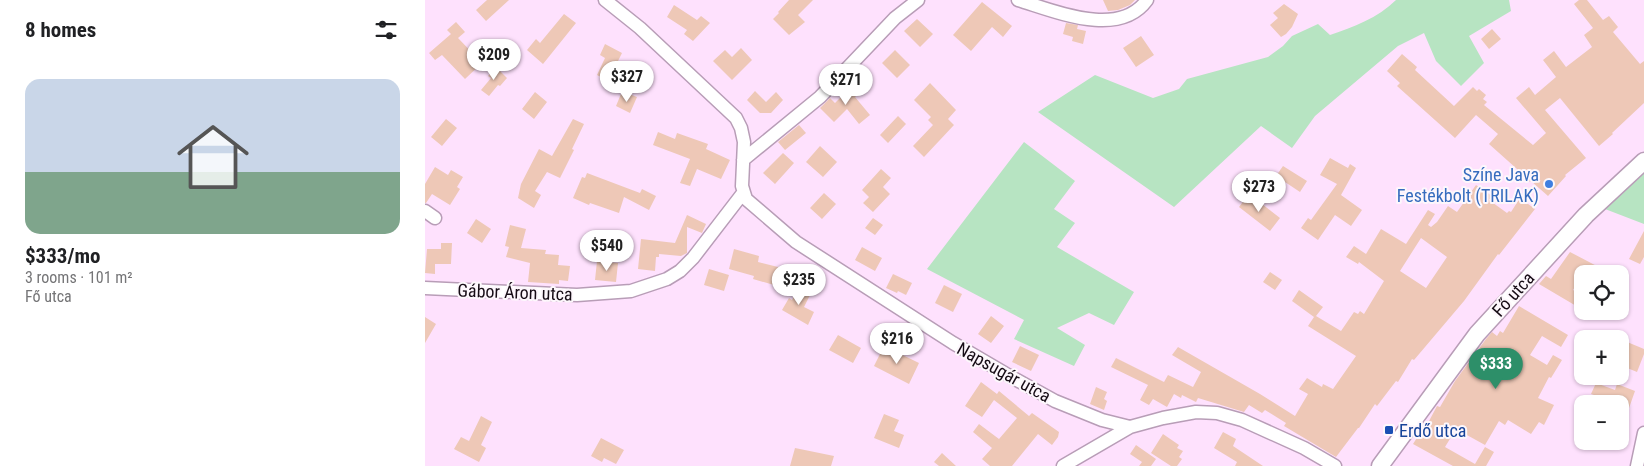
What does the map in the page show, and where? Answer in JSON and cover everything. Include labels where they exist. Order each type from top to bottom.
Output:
[{"type":"main road","name":"Fő utca","points":[[1380,466],[1477,334],[1580,221],[1644,161]]},
{"type":"street","points":[[605,0],[640,28],[736,118],[741,128],[744,142],[743,192]]},
{"type":"street","points":[[743,160],[820,97],[895,18],[918,0]]},
{"type":"street","points":[[1018,0],[1069,15],[1108,21],[1121,19],[1132,14],[1147,0]]},
{"type":"street","name":"Gábor Áron utca","points":[[425,288],[577,295],[631,291],[667,279],[680,271],[693,258],[743,192]]},
{"type":"street","name":"Napsugár utca","points":[[743,192],[746,199],[752,205],[796,242],[953,343],[1055,401],[1102,420],[1130,427]]},
{"type":"street","points":[[1063,466],[1130,427],[1196,412],[1217,413],[1243,420],[1278,435],[1335,466]]},
{"type":"street","points":[[1637,466],[1644,433]]},
{"type":"green space","points":[[1396,0],[1509,0],[1511,11],[1469,36],[1484,63],[1461,86],[1436,61],[1424,33],[1398,46],[1315,116],[1292,148],[1261,126],[1174,207],[1038,112],[1095,75],[1153,98],[1179,89],[1187,79],[1268,57],[1283,46],[1292,36],[1318,24],[1330,35],[1356,25],[1381,12]]},
{"type":"green space","points":[[1024,142],[1075,181],[1054,209],[1075,223],[1057,247],[1134,292],[1114,325],[1089,313],[1057,328],[1085,345],[1074,366],[1014,339],[1024,320],[927,269]]},
{"type":"green space","points":[[1644,173],[1644,224],[1605,209]]},
{"type":"building","points":[[487,0],[509,0],[486,21],[476,10]]},
{"type":"building","points":[[789,0],[813,0],[798,15],[805,22],[789,35],[773,19]]},
{"type":"building","points":[[1103,0],[1135,0],[1130,5],[1118,10],[1108,11]]},
{"type":"building","points":[[1579,0],[1587,0],[1603,20],[1609,16],[1618,27],[1613,32],[1640,64],[1644,61],[1644,103],[1599,146],[1560,98],[1545,110],[1586,158],[1565,175],[1548,196],[1516,171],[1517,169],[1489,144],[1498,134],[1476,115],[1455,138],[1397,86],[1400,83],[1387,71],[1402,54],[1417,67],[1415,70],[1454,106],[1473,87],[1477,91],[1479,89],[1486,95],[1483,99],[1487,102],[1484,105],[1533,145],[1546,133],[1516,98],[1529,87],[1535,95],[1556,77],[1543,60],[1554,51],[1566,67],[1592,47],[1584,35],[1593,28],[1574,4]]},
{"type":"building","points":[[982,2],[1012,26],[1003,37],[992,27],[971,51],[953,35]]},
{"type":"building","points":[[1284,4],[1298,14],[1292,27],[1281,37],[1270,25],[1278,18],[1273,13]]},
{"type":"building","points":[[674,5],[697,20],[701,16],[710,23],[693,41],[684,34],[687,30],[667,17]]},
{"type":"building","points":[[564,14],[576,23],[543,64],[527,50],[536,39],[540,43]]},
{"type":"building","points":[[917,19],[933,34],[920,47],[904,31]]},
{"type":"building","points":[[456,22],[465,32],[458,38],[482,63],[465,79],[442,55],[435,60],[429,53],[451,34],[447,30]]},
{"type":"building","points":[[1066,23],[1078,25],[1077,29],[1086,31],[1083,44],[1072,41],[1073,37],[1063,34]]},
{"type":"building","points":[[1492,29],[1501,39],[1489,49],[1481,39]]},
{"type":"building","points":[[1141,36],[1154,55],[1136,67],[1123,48]]},
{"type":"building","points":[[605,44],[622,53],[608,81],[597,75],[605,58],[600,55]]},
{"type":"building","points":[[741,48],[752,60],[732,80],[713,61],[725,50],[732,57]]},
{"type":"building","points":[[895,50],[910,65],[897,78],[882,63]]},
{"type":"building","points":[[496,67],[507,78],[489,96],[481,90],[491,78],[488,76]]},
{"type":"building","points":[[930,83],[956,110],[948,119],[954,125],[924,157],[913,146],[933,125],[928,120],[931,117],[914,100]]},
{"type":"building","points":[[854,84],[861,91],[855,97],[870,115],[859,124],[847,109],[834,122],[820,108],[830,98],[835,103]]},
{"type":"building","points":[[755,91],[766,102],[776,92],[783,100],[771,113],[760,113],[747,100]]},
{"type":"building","points":[[535,92],[547,102],[534,119],[522,109]]},
{"type":"building","points":[[621,94],[627,97],[629,94],[637,97],[630,113],[616,106]]},
{"type":"building","points":[[898,116],[906,124],[888,143],[880,135]]},
{"type":"building","points":[[446,119],[457,128],[442,146],[431,137]]},
{"type":"building","points":[[573,119],[584,124],[572,149],[574,150],[560,178],[547,172],[535,191],[541,195],[534,208],[518,198],[521,184],[539,149],[552,156]]},
{"type":"building","points":[[799,125],[806,133],[785,150],[778,142]]},
{"type":"building","points":[[658,132],[675,139],[677,133],[708,144],[706,149],[730,160],[721,179],[697,169],[690,186],[680,183],[690,159],[653,145]]},
{"type":"building","points":[[820,146],[837,162],[823,177],[806,162]]},
{"type":"building","points":[[783,153],[794,163],[775,184],[763,173]]},
{"type":"building","points":[[1330,158],[1348,168],[1350,164],[1356,168],[1341,195],[1362,210],[1351,226],[1335,215],[1318,240],[1301,228],[1308,218],[1311,220],[1337,184],[1320,175]]},
{"type":"building","points":[[1283,166],[1307,181],[1300,192],[1276,176]]},
{"type":"building","points":[[435,167],[448,175],[451,170],[463,177],[457,187],[460,189],[450,205],[432,194],[425,203],[425,184]]},
{"type":"building","points":[[881,169],[891,178],[883,187],[890,194],[873,212],[863,203],[869,197],[862,190]]},
{"type":"building","points":[[587,173],[640,193],[642,189],[656,196],[649,210],[624,197],[619,213],[590,203],[589,205],[573,198],[582,177],[585,178]]},
{"type":"building","points":[[1476,185],[1492,196],[1489,200],[1507,213],[1511,212],[1520,198],[1535,209],[1498,254],[1464,301],[1414,360],[1412,359],[1398,382],[1396,381],[1377,406],[1375,404],[1336,457],[1284,426],[1286,423],[1265,410],[1262,413],[1249,405],[1244,412],[1198,398],[1196,402],[1182,395],[1181,398],[1174,394],[1167,407],[1153,399],[1149,405],[1140,400],[1148,385],[1111,367],[1116,358],[1164,382],[1168,375],[1193,387],[1201,372],[1172,355],[1178,347],[1295,416],[1308,394],[1299,389],[1307,378],[1322,387],[1323,384],[1333,389],[1356,356],[1308,326],[1314,317],[1292,301],[1299,290],[1323,307],[1316,316],[1341,331],[1354,312],[1358,314],[1360,311],[1364,314],[1384,281],[1359,262],[1358,264],[1346,257],[1354,246],[1366,254],[1381,229],[1406,244],[1428,210],[1435,214],[1428,225],[1431,227],[1437,222],[1448,206],[1457,212]],"holes":[[[1421,238],[1447,257],[1426,288],[1400,271]]]},
{"type":"building","points":[[824,193],[836,204],[822,219],[810,208]]},
{"type":"building","points":[[1249,194],[1280,218],[1270,231],[1239,207]]},
{"type":"building","points":[[687,215],[706,224],[702,233],[687,227],[687,253],[681,256],[659,254],[659,257],[656,257],[655,271],[638,269],[641,239],[675,243]]},
{"type":"building","points":[[873,218],[883,225],[875,235],[865,228]]},
{"type":"building","points":[[476,219],[491,229],[482,243],[467,233]]},
{"type":"building","points":[[510,225],[526,229],[521,248],[546,250],[545,254],[559,255],[558,265],[570,266],[568,281],[559,280],[559,284],[528,282],[530,263],[506,257],[509,247],[505,246]]},
{"type":"building","points":[[1644,231],[1644,257],[1640,264],[1629,259]]},
{"type":"building","points":[[441,243],[452,243],[451,264],[435,264],[435,274],[425,273],[427,249],[441,249]]},
{"type":"building","points":[[862,247],[882,258],[875,271],[855,260]]},
{"type":"building","points":[[734,249],[759,256],[758,262],[778,267],[774,285],[753,279],[754,276],[729,269]]},
{"type":"building","points":[[1570,252],[1595,265],[1574,265],[1574,305],[1539,284],[1546,276],[1551,279]]},
{"type":"building","points":[[597,261],[618,263],[616,282],[595,280]]},
{"type":"building","points":[[709,269],[729,275],[724,291],[704,285]]},
{"type":"building","points":[[1270,272],[1282,280],[1275,290],[1263,282]]},
{"type":"building","points":[[893,274],[912,283],[906,295],[886,288]]},
{"type":"building","points":[[944,285],[962,294],[953,312],[935,303]]},
{"type":"building","points":[[799,287],[811,293],[804,307],[814,312],[808,325],[782,310],[789,298],[792,300]]},
{"type":"building","points":[[1519,306],[1568,335],[1561,347],[1542,336],[1530,355],[1547,365],[1553,355],[1562,360],[1551,378],[1549,377],[1538,398],[1554,405],[1544,425],[1539,422],[1531,434],[1508,420],[1505,425],[1499,421],[1485,445],[1456,429],[1445,447],[1475,464],[1485,447],[1494,452],[1486,466],[1453,466],[1413,444],[1437,406],[1440,407],[1455,381],[1486,339],[1492,332],[1497,336],[1500,331],[1503,333]]},
{"type":"building","points":[[991,316],[1004,326],[991,343],[978,334]]},
{"type":"building","points":[[425,317],[436,324],[425,343]]},
{"type":"building","points":[[838,335],[861,348],[853,363],[829,350]]},
{"type":"building","points":[[1629,343],[1644,349],[1637,372],[1629,369]]},
{"type":"building","points":[[884,346],[919,363],[909,384],[874,366]]},
{"type":"building","points":[[1020,346],[1039,355],[1031,371],[1012,362]]},
{"type":"building","points":[[981,382],[997,394],[999,391],[1029,416],[1032,413],[1059,432],[1052,445],[1038,434],[1012,466],[990,466],[982,459],[992,448],[973,432],[979,424],[999,439],[1017,418],[994,400],[982,417],[965,406]]},
{"type":"building","points":[[1595,385],[1601,385],[1615,390],[1617,385],[1620,385],[1635,391],[1629,408],[1629,395],[1591,394]]},
{"type":"building","points":[[1096,387],[1107,392],[1104,399],[1107,401],[1104,410],[1090,404]]},
{"type":"building","points":[[884,414],[899,420],[894,431],[904,435],[899,448],[874,438]]},
{"type":"building","points":[[481,416],[492,422],[481,445],[486,448],[479,462],[454,449],[461,437],[469,441]]},
{"type":"building","points":[[1223,432],[1236,439],[1233,446],[1263,466],[1235,466],[1237,462],[1214,448]]},
{"type":"building","points":[[1163,434],[1179,445],[1177,448],[1183,451],[1179,457],[1182,459],[1177,466],[1171,466],[1151,453]]},
{"type":"building","points":[[601,438],[624,450],[616,464],[604,458],[602,462],[591,456]]},
{"type":"building","points":[[1136,445],[1156,459],[1151,466],[1139,466],[1142,462],[1130,454]]},
{"type":"building","points":[[795,448],[834,456],[831,466],[790,466]]},
{"type":"building","points":[[942,453],[956,466],[939,466],[934,462]]},
{"type":"place","name":"Színe Java Festékbolt (TRILAK)","points":[[1549,184]]},
{"type":"place","name":"Erdő utca","points":[[1389,430]]}]
